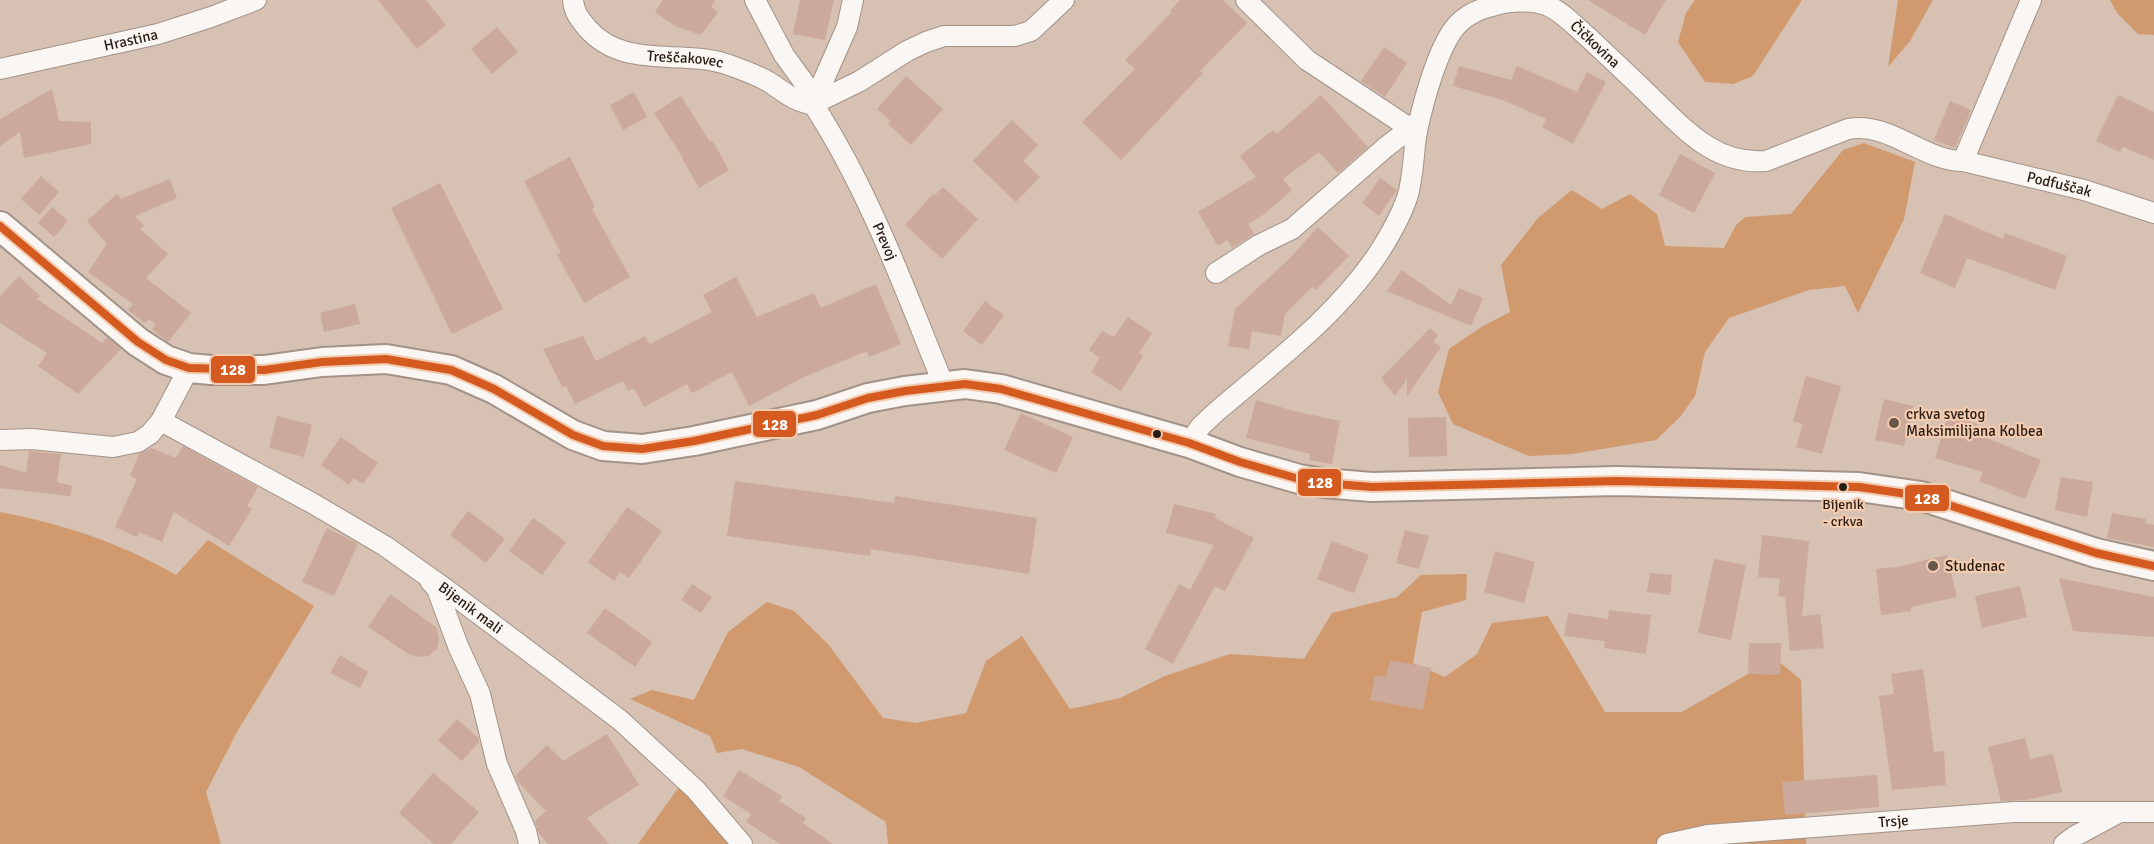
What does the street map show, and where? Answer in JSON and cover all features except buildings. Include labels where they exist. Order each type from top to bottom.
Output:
[{"type":"main road","points":[[0,226],[138,342],[166,360],[189,368],[264,370],[322,362],[386,359],[451,370],[494,389],[585,441],[622,449],[660,447],[694,441],[817,415],[868,398],[904,391],[944,386],[981,385],[1189,442],[1240,462],[1299,479],[1372,487],[1617,481],[1859,487],[1922,496],[2096,553],[2154,566]]},
{"type":"street","name":"Hrastina","points":[[0,69],[158,34],[222,14],[256,0]]},
{"type":"street","name":"Treščakovec","points":[[573,0],[574,12],[594,35],[619,51],[653,57],[703,58],[723,63],[767,81],[802,104],[813,104]]},
{"type":"street","name":"Prevoj","points":[[755,0],[784,55],[805,84],[813,104],[833,135],[873,213],[944,386]]},
{"type":"street","points":[[813,104],[847,27],[853,0]]},
{"type":"street","points":[[813,104],[860,81],[907,51],[926,42],[944,36],[1015,36],[1031,31],[1064,0]]},
{"type":"street","points":[[1246,0],[1307,60],[1417,131]]},
{"type":"street","points":[[1963,161],[2031,0]]},
{"type":"street","name":"Čičkovina","points":[[1189,442],[1216,412],[1334,307],[1377,256],[1407,197],[1417,131],[1442,49],[1458,24],[1484,8],[1516,2],[1545,5],[1561,14],[1688,133],[1712,150],[1727,157],[1754,162],[1766,161],[1858,127],[1880,132],[1941,158],[1963,161]]},
{"type":"street","points":[[1216,273],[1259,245],[1292,229],[1386,147],[1399,138],[1417,131]]},
{"type":"street","name":"Podfuščak","points":[[1963,161],[2084,190],[2154,213]]},
{"type":"street","points":[[0,440],[32,439],[113,447],[138,442],[150,434],[161,421],[189,368]]},
{"type":"street","name":"Bijenik mali","points":[[161,421],[312,503],[385,546],[427,576],[620,720],[696,790],[742,844]]},
{"type":"street","points":[[427,576],[437,589],[458,646],[480,694],[497,764],[523,823],[529,844]]},
{"type":"street","points":[[2064,844],[2121,811]]},
{"type":"street","name":"Trsje","points":[[1667,844],[1708,835],[2014,812],[2154,812]]},
{"type":"shaded area","points":[[1695,0],[1802,0],[1753,76],[1733,84],[1705,82],[1678,42],[1686,13]]},
{"type":"shaded area","points":[[1898,0],[1933,0],[1910,41],[1888,67]]},
{"type":"shaded area","points":[[2110,0],[2154,0],[2154,35],[2138,34],[2117,13]]},
{"type":"shaded area","points":[[1864,143],[1915,162],[1904,219],[1858,313],[1845,286],[1809,290],[1729,318],[1705,352],[1695,396],[1680,417],[1656,440],[1572,454],[1529,456],[1453,424],[1438,392],[1449,349],[1483,326],[1510,312],[1501,265],[1538,218],[1572,190],[1602,209],[1630,194],[1657,214],[1665,246],[1724,248],[1736,225],[1745,217],[1791,214],[1843,150]]},
{"type":"shaded area","points":[[0,512],[91,536],[133,553],[176,575],[208,540],[314,606],[238,730],[206,792],[221,844],[0,844]]},
{"type":"shaded area","points":[[1467,574],[1466,600],[1422,612],[1413,663],[1445,677],[1477,654],[1492,623],[1548,616],[1605,712],[1682,712],[1777,660],[1801,680],[1806,844],[888,844],[886,822],[799,767],[742,749],[717,753],[710,736],[630,699],[652,690],[694,700],[728,632],[767,602],[794,611],[828,644],[883,718],[916,723],[966,713],[986,661],[1022,636],[1070,709],[1120,698],[1165,676],[1230,654],[1304,659],[1332,613],[1397,597],[1421,575]]},
{"type":"shaded area","points":[[684,780],[741,844],[638,844]]},
{"type":"transit line","name":"128","points":[[0,226],[138,342],[166,360],[189,368],[264,370],[322,362],[386,359],[451,370],[494,389],[573,435],[603,446],[642,449],[694,441],[817,415],[868,398],[965,384],[1001,389],[1189,443],[1240,462],[1299,479],[1323,483],[1372,487],[1617,481],[1859,487],[1921,496],[2096,553],[2154,566]]},
{"type":"place","name":"crkva svetog Maksimilijana Kolbea","points":[[1894,423]]},
{"type":"place","name":"Bijenik - crkva","points":[[1843,487]]},
{"type":"place","name":"Studenac","points":[[1933,566]]}]
